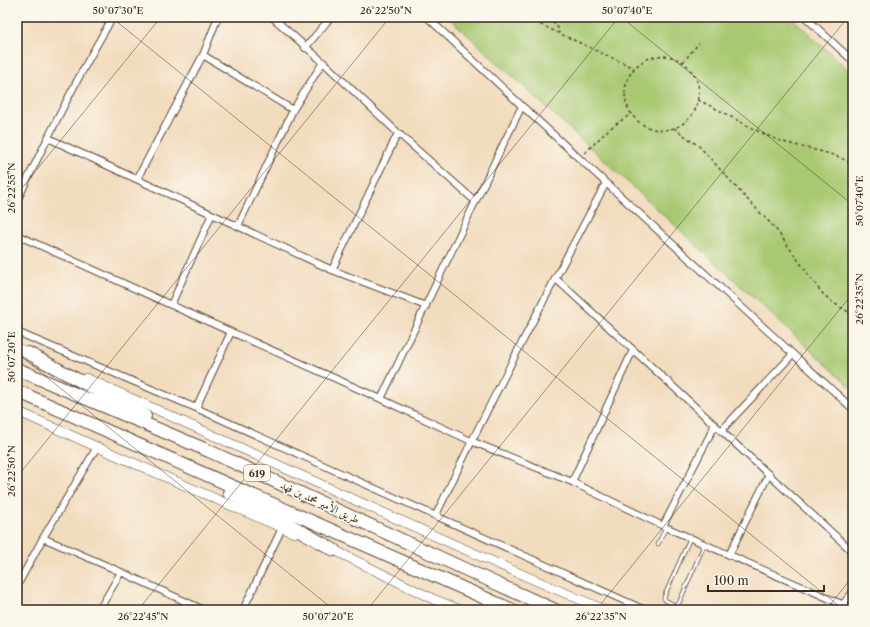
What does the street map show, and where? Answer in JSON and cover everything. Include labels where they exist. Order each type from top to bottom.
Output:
[{"type":"highway","points":[[28,353],[209,451]]},
{"type":"highway","name":"طريق الأمير محمد بن فهد","points":[[17,369],[209,451],[555,610]]},
{"type":"highway","name":"طريق الأمير محمد بن فهد","points":[[17,391],[512,610]]},
{"type":"highway","points":[[116,434],[270,514],[334,550]]},
{"type":"main road","points":[[17,348],[462,549],[605,610]]},
{"type":"main road","points":[[17,411],[334,550],[433,599],[460,610]]},
{"type":"street","points":[[17,201],[90,54],[113,17]]},
{"type":"street","points":[[137,179],[203,55],[218,17]]},
{"type":"street","points":[[272,17],[398,133],[475,201]]},
{"type":"street","points":[[305,48],[331,17]]},
{"type":"street","points":[[426,17],[853,409]]},
{"type":"street","points":[[805,17],[853,61]]},
{"type":"street","points":[[203,55],[293,110]]},
{"type":"street","points":[[238,226],[293,110],[322,62]]},
{"type":"street","points":[[381,399],[522,106]]},
{"type":"street","points":[[332,270],[398,133]]},
{"type":"street","points":[[48,138],[332,270],[426,306]]},
{"type":"street","points":[[436,515],[471,441],[606,183]]},
{"type":"street","points":[[171,305],[212,214]]},
{"type":"street","points":[[17,235],[471,441],[572,482],[690,538],[853,609]]},
{"type":"street","points":[[555,278],[853,552]]},
{"type":"street","points":[[17,332],[196,408],[646,610]]},
{"type":"street","points":[[196,408],[231,332]]},
{"type":"street","points":[[572,482],[633,350]]},
{"type":"street","points":[[721,430],[793,354]]},
{"type":"street","points":[[664,526],[715,425]]},
{"type":"street","points":[[17,586],[43,538],[97,447]]},
{"type":"street","points":[[730,555],[768,474]]},
{"type":"street","points":[[243,610],[282,528]]},
{"type":"street","points":[[43,538],[204,610]]},
{"type":"street","points":[[99,610],[121,572]]},
{"type":"street","points":[[842,605],[853,592]]},
{"type":"lane","points":[[658,544],[664,526]]},
{"type":"lane","points":[[690,538],[664,597],[667,602],[676,606],[679,603],[704,544]]},
{"type":"path","points":[[524,17],[634,68]]},
{"type":"path","points":[[548,17],[558,28],[559,33]]},
{"type":"path","points":[[683,62],[699,42]]},
{"type":"path","points":[[656,57],[669,57],[683,62],[692,71],[699,90],[695,110],[681,124],[674,128],[662,130],[648,128],[638,122],[627,103],[625,90],[629,76],[634,68],[643,62],[656,57]]},
{"type":"path","points":[[698,100],[768,136],[837,157],[853,164]]},
{"type":"path","points":[[579,159],[609,129],[632,114]]},
{"type":"path","points":[[674,128],[700,147],[775,228],[821,292],[832,302],[853,314]]},
{"type":"green space","points":[[448,17],[791,17],[853,74],[853,389]]}]
